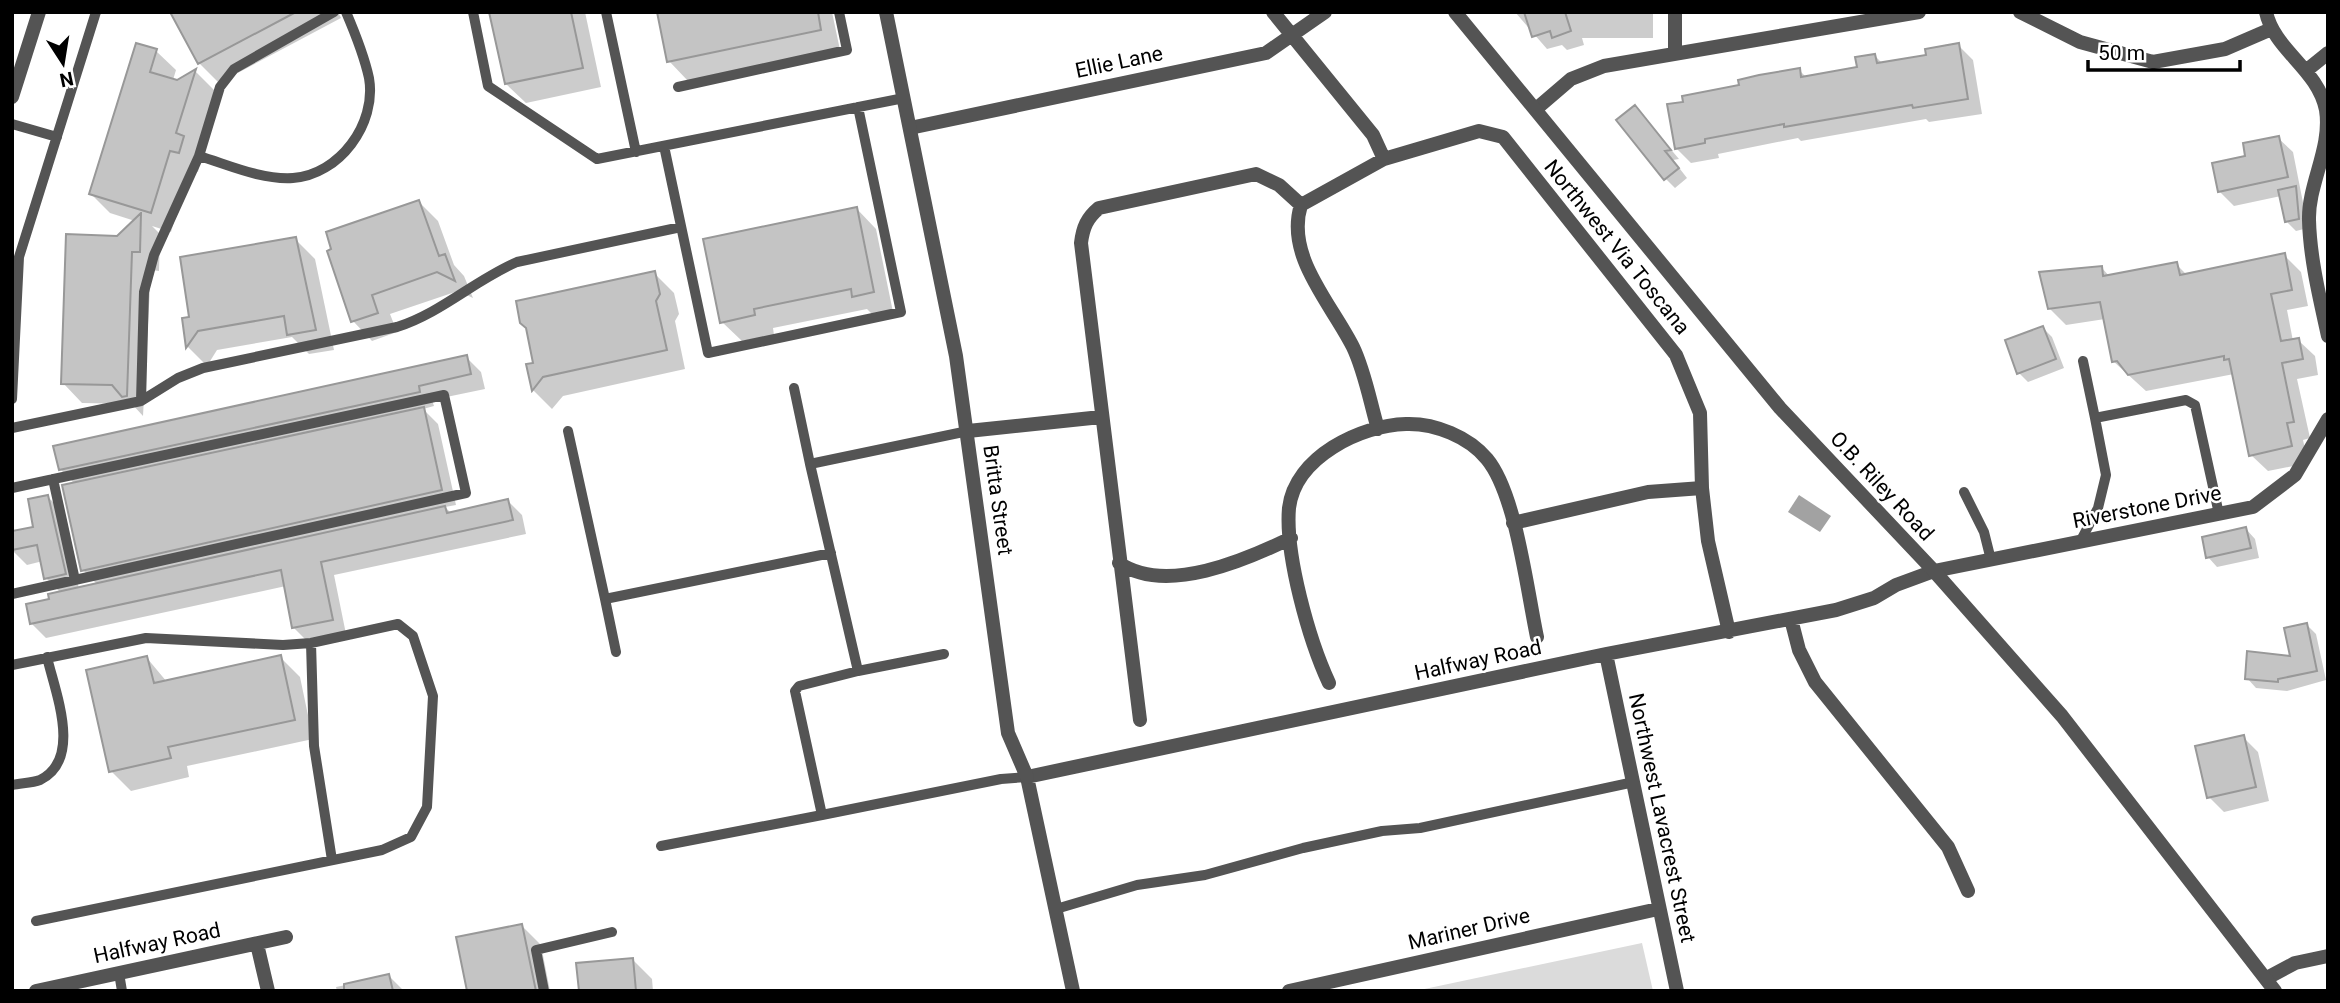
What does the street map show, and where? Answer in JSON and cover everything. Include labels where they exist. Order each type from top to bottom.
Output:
[{"type":"street","points":[[12,97],[39,12]]},
{"type":"street","name":"Britta Street","points":[[886,12],[942,285],[968,431],[1008,733],[1027,777],[1073,991]]},
{"type":"street","points":[[1273,12],[1373,135],[1384,159]]},
{"type":"street","name":"Ellie Lane","points":[[910,128],[1266,52],[1325,12]]},
{"type":"street","name":"O.B. Riley Road","points":[[1455,12],[1780,408],[1934,572],[2062,716],[2275,991]]},
{"type":"street","points":[[1675,12],[1675,52]]},
{"type":"street","points":[[1536,109],[1571,79],[1604,66],[1919,12]]},
{"type":"street","points":[[2020,12],[2080,42],[2153,62],[2225,49],[2269,30]]},
{"type":"street","points":[[2266,12],[2269,30],[2307,70],[2326,110],[2324,146],[2309,219],[2328,336]]},
{"type":"street","points":[[2307,70],[2328,53]]},
{"type":"street","name":"Northwest Via Toscana","points":[[1301,205],[1384,159],[1479,131],[1503,137],[1676,355],[1700,413],[1702,488],[1708,541],[1729,632]]},
{"type":"street","points":[[1140,720],[1081,243],[1089,216],[1100,208],[1256,174],[1279,186],[1301,205],[1296,233],[1304,257],[1354,349],[1378,429]]},
{"type":"street","points":[[968,431],[1101,417]]},
{"type":"street","name":"Riverstone Drive","points":[[1934,572],[2253,508],[2295,475],[2328,419]]},
{"type":"street","points":[[1329,683],[1293,566],[1289,507],[1308,469],[1336,445],[1378,429],[1407,424],[1436,429],[1466,439],[1487,459],[1501,482],[1513,523],[1537,637]]},
{"type":"street","points":[[1513,523],[1648,492],[1702,488]]},
{"type":"street","points":[[1119,563],[1132,572],[1170,575],[1200,572],[1255,556],[1292,538]]},
{"type":"street","name":"Halfway Road","points":[[1027,777],[1606,654],[1791,619],[1874,598],[1896,585],[1934,572]]},
{"type":"street","points":[[1791,619],[1799,650],[1815,682],[1948,847],[1968,891]]},
{"type":"street","name":"Northwest Lavacrest Street","points":[[1606,654],[1677,991]]},
{"type":"street","name":"Mariner Drive","points":[[1289,991],[1658,909]]},
{"type":"street","name":"Halfway Road","points":[[36,991],[286,937]]},
{"type":"street","points":[[257,944],[268,991]]},
{"type":"street","points":[[2267,978],[2295,963],[2328,956]]},
{"type":"lane","points":[[12,399],[19,257],[96,12]]},
{"type":"lane","points":[[141,401],[144,292],[155,255],[199,156],[220,86],[234,69],[334,12]]},
{"type":"lane","points":[[199,156],[259,175],[292,178],[311,175],[331,164],[349,148],[362,125],[368,105],[369,80],[358,38],[346,12]]},
{"type":"lane","points":[[473,12],[488,86],[597,159],[904,98]]},
{"type":"lane","points":[[606,12],[636,152]]},
{"type":"lane","points":[[678,87],[847,50],[839,12]]},
{"type":"lane","points":[[664,146],[708,353],[901,313],[859,107]]},
{"type":"lane","points":[[12,124],[57,137]]},
{"type":"lane","points":[[12,428],[141,401],[177,378],[203,368],[419,320],[495,272],[517,262],[681,227]]},
{"type":"lane","points":[[2080,542],[2098,508],[2106,475],[2083,361]]},
{"type":"lane","points":[[794,388],[858,671]]},
{"type":"lane","points":[[12,488],[444,395],[466,494],[12,594]]},
{"type":"lane","points":[[2095,418],[2186,400],[2195,404],[2219,514]]},
{"type":"lane","points":[[568,431],[616,652]]},
{"type":"lane","points":[[810,464],[968,431]]},
{"type":"lane","points":[[53,479],[75,580]]},
{"type":"lane","points":[[1964,492],[1984,532],[1991,559]]},
{"type":"lane","points":[[605,599],[831,553]]},
{"type":"lane","points":[[12,665],[146,638],[283,645],[311,643],[398,624],[413,636],[433,696],[427,807],[411,837],[382,850],[36,920]]},
{"type":"lane","points":[[311,643],[314,746],[332,860]]},
{"type":"lane","points":[[822,815],[795,691],[799,686],[858,671],[944,654]]},
{"type":"lane","points":[[12,785],[39,780],[57,766],[64,747],[47,657]]},
{"type":"lane","points":[[662,846],[1000,779],[1027,777]]},
{"type":"lane","points":[[1056,909],[1137,885],[1205,875],[1303,848],[1382,831],[1420,828],[1634,782]]},
{"type":"lane","points":[[544,991],[536,950],[612,932]]},
{"type":"lane","points":[[119,973],[122,991]]},
{"type":"shaded area","points":[[1799,495],[1831,516],[1820,532],[1788,512]]},
{"type":"shaded area","points":[[1642,943],[1653,991],[1415,991]]},
{"type":"building","points":[[170,12],[296,12],[198,64]]},
{"type":"building","points":[[489,12],[571,12],[583,68],[505,84]]},
{"type":"building","points":[[657,12],[818,12],[821,30],[667,62]]},
{"type":"building","points":[[1524,12],[1565,12],[1571,31],[1552,38],[1550,31],[1532,37]]},
{"type":"building","points":[[136,43],[157,49],[150,72],[177,80],[196,69],[176,133],[184,136],[179,153],[170,151],[151,213],[89,194]]},
{"type":"building","points":[[1959,43],[1968,99],[1913,108],[1912,105],[1784,127],[1784,124],[1705,139],[1705,143],[1675,149],[1667,104],[1683,102],[1682,96],[1739,85],[1738,80],[1759,75],[1800,68],[1801,77],[1857,67],[1855,57],[1875,54],[1877,63],[1926,55],[1925,49]]},
{"type":"building","points":[[1635,105],[1671,150],[1665,151],[1679,168],[1664,180],[1616,120]]},
{"type":"building","points":[[2279,136],[2288,177],[2218,192],[2212,163],[2245,156],[2243,143]]},
{"type":"building","points":[[2296,186],[2299,219],[2285,222],[2278,190]]},
{"type":"building","points":[[419,200],[439,256],[445,254],[455,281],[437,272],[372,295],[378,313],[351,322],[327,251],[331,249],[326,232]]},
{"type":"building","points":[[857,207],[874,292],[852,297],[851,289],[754,309],[755,315],[720,323],[703,239]]},
{"type":"building","points":[[141,213],[140,252],[132,252],[127,396],[122,397],[112,385],[61,384],[66,234],[117,236]]},
{"type":"building","points":[[296,237],[316,330],[287,335],[284,316],[198,331],[186,348],[182,318],[189,317],[180,257]]},
{"type":"building","points":[[2285,253],[2292,290],[2271,294],[2281,341],[2299,338],[2303,359],[2282,363],[2294,422],[2287,423],[2292,446],[2249,456],[2229,359],[2224,360],[2224,356],[2128,375],[2117,361],[2112,362],[2100,302],[2048,309],[2039,272],[2102,266],[2103,276],[2177,262],[2180,275]]},
{"type":"building","points":[[655,271],[660,294],[656,301],[667,350],[543,377],[532,391],[526,364],[533,363],[526,328],[520,323],[516,301]]},
{"type":"building","points":[[2043,326],[2056,359],[2017,374],[2005,340]]},
{"type":"building","points":[[467,355],[471,374],[419,386],[420,392],[59,470],[53,446]]},
{"type":"building","points":[[424,407],[442,490],[81,571],[62,485]]},
{"type":"building","points":[[48,495],[66,574],[44,579],[37,545],[12,550],[12,531],[33,527],[28,499]]},
{"type":"building","points":[[508,499],[513,520],[321,562],[333,620],[292,628],[281,570],[30,624],[26,604],[49,599],[48,594],[445,506],[447,513]]},
{"type":"building","points":[[2246,527],[2251,548],[2206,558],[2202,537]]},
{"type":"building","points":[[2307,623],[2317,671],[2278,679],[2278,682],[2245,679],[2247,651],[2290,656],[2284,628]]},
{"type":"building","points":[[281,655],[295,720],[168,747],[171,758],[109,772],[86,670],[147,656],[154,683]]},
{"type":"building","points":[[2244,735],[2256,787],[2207,798],[2195,746]]},
{"type":"building","points":[[522,924],[536,991],[467,991],[456,937]]},
{"type":"building","points":[[633,958],[636,991],[579,991],[576,963]]},
{"type":"building","points":[[389,974],[393,991],[344,991],[344,984]]}]
